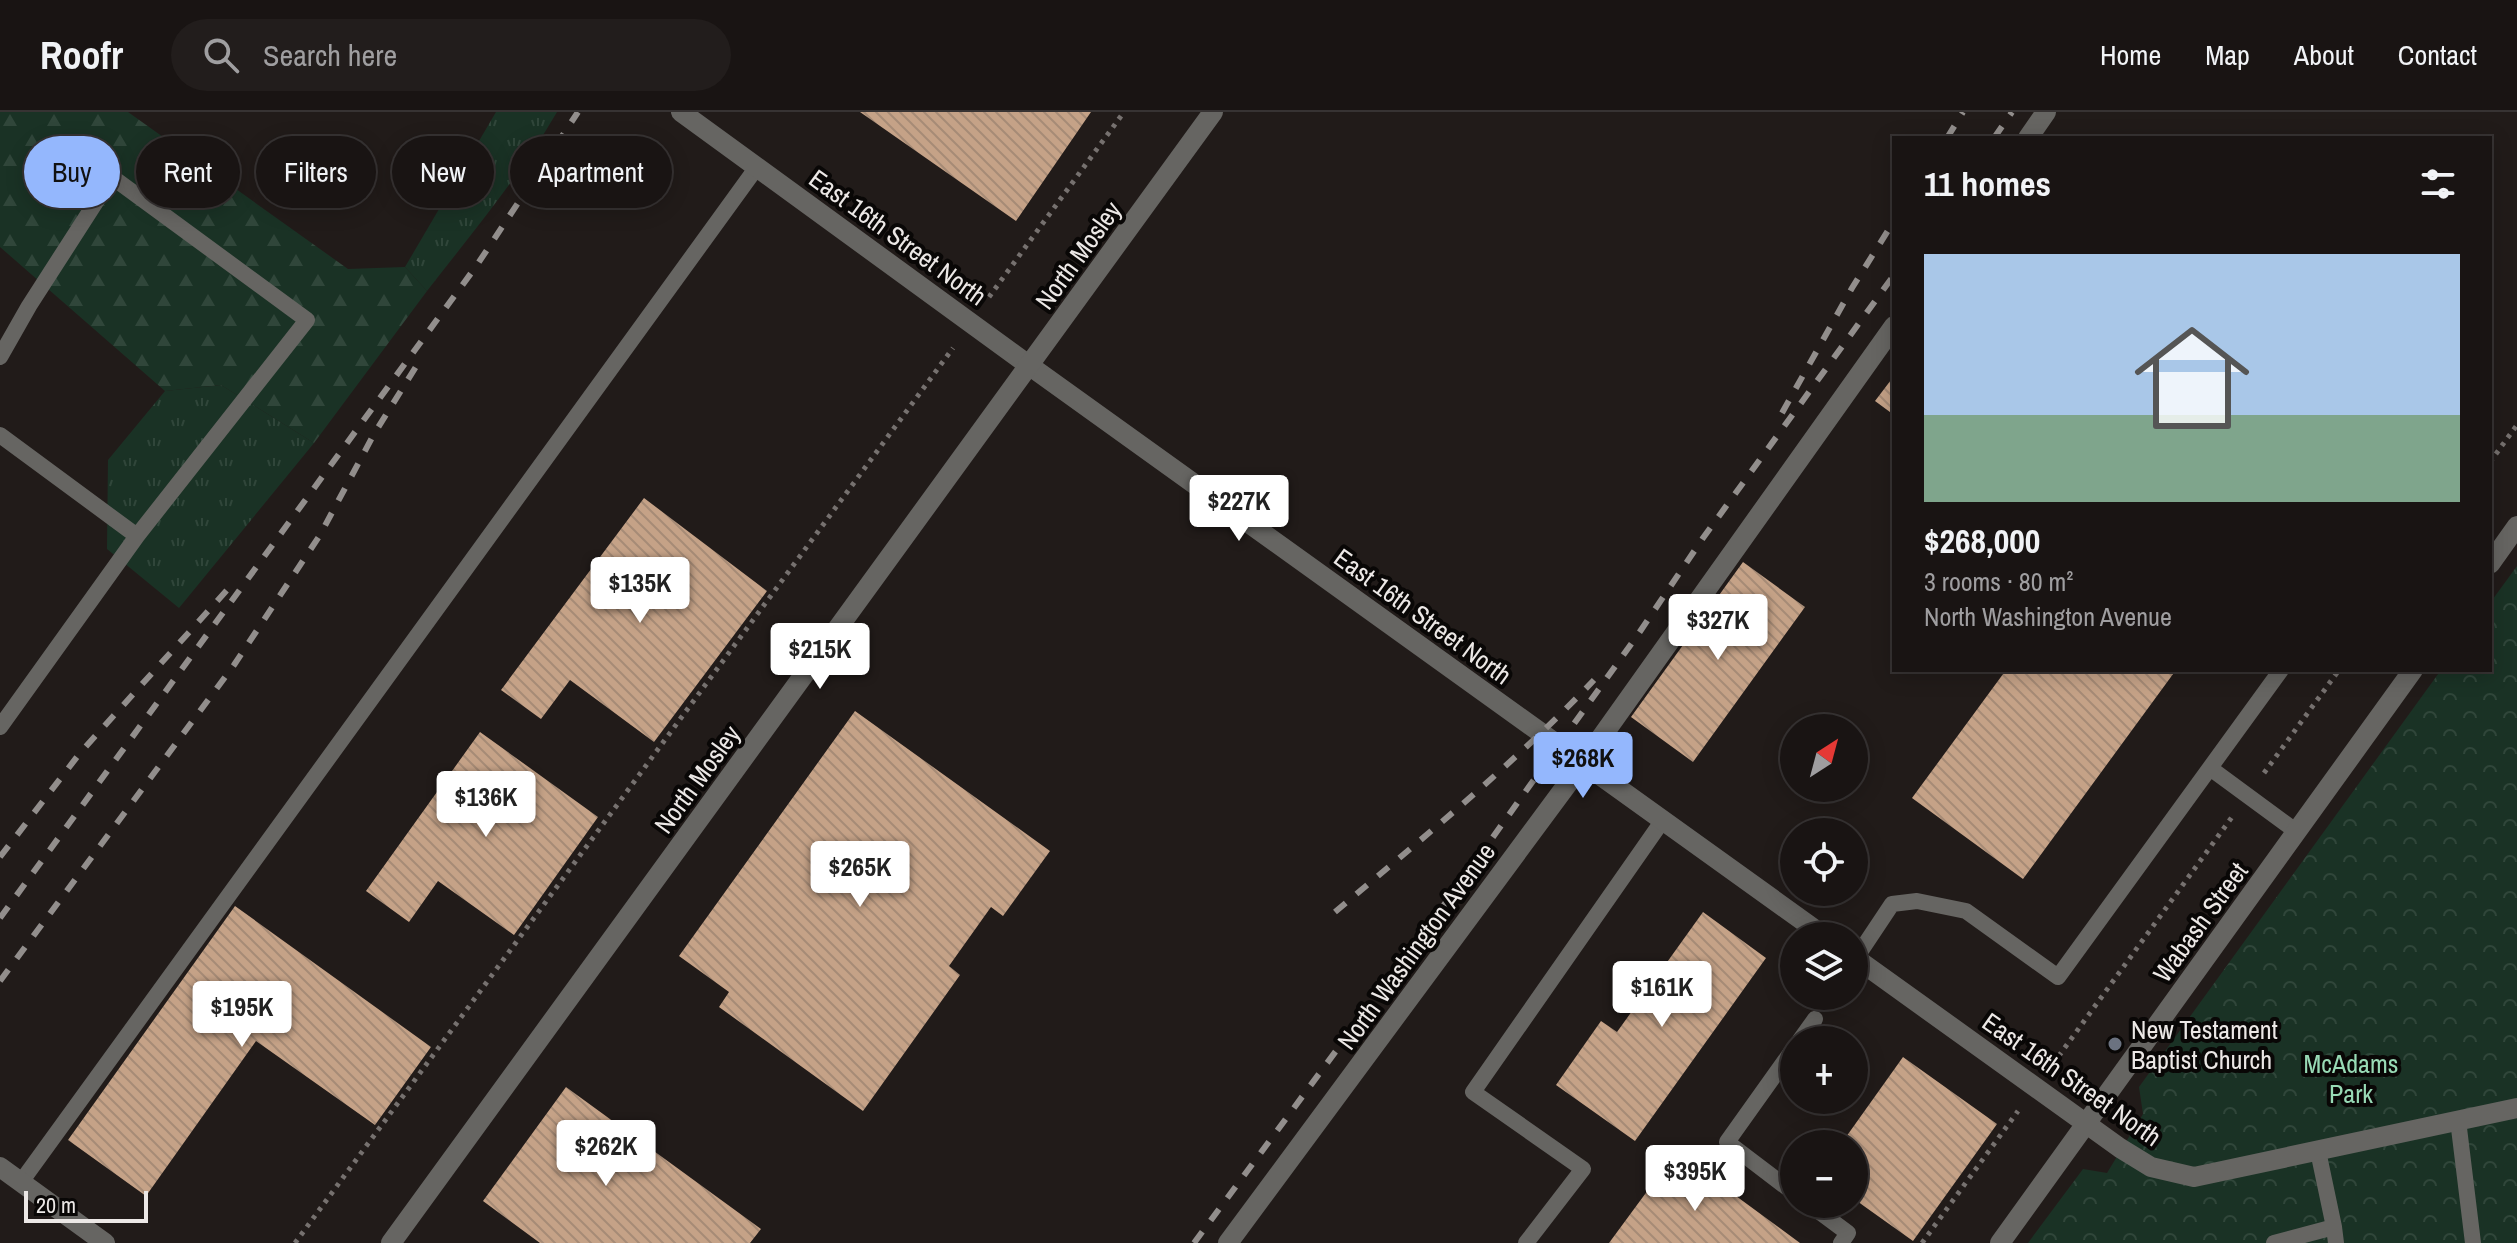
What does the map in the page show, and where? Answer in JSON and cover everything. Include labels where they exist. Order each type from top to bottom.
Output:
[{"type":"street","name":"East 16th Street North","points":[[681,112],[1805,922]]},
{"type":"street","name":"North Mosley","points":[[391,1243],[1213,112]]},
{"type":"street","points":[[2029,136],[2046,112]]},
{"type":"street","name":"North Washington Avenue","points":[[1228,1243],[1583,763],[1892,329]]},
{"type":"street","points":[[2492,561],[2517,526]]},
{"type":"street","name":"Wabash Street","points":[[2000,1243],[2412,672]]},
{"type":"street","name":"East 16th Street North","points":[[1868,967],[2151,1167],[2194,1177],[2517,1108]]},
{"type":"street","points":[[0,1167],[105,1243]]},
{"type":"lane","points":[[21,1182],[757,167]]},
{"type":"lane","points":[[0,357],[112,177],[307,320],[137,536],[0,727]]},
{"type":"lane","points":[[0,435],[137,536]]},
{"type":"lane","points":[[1868,939],[1892,904],[1917,901],[1966,911],[2058,977],[2280,672]]},
{"type":"lane","points":[[2210,768],[2297,832]]},
{"type":"lane","points":[[1526,1243],[1583,1169],[1473,1092],[1663,820]]},
{"type":"lane","points":[[1810,1026],[1815,1019]]},
{"type":"lane","points":[[1780,1068],[1727,1142],[1780,1182]]},
{"type":"lane","points":[[2458,1120],[2473,1243]]},
{"type":"lane","points":[[2274,1243],[2335,1235],[2318,1151]]},
{"type":"lane","points":[[1828,1218],[1848,1233],[1841,1243]]},
{"type":"path","points":[[295,1243],[1124,112]]},
{"type":"path","points":[[2492,459],[2517,425]]},
{"type":"path","points":[[1922,1243],[2338,672]]},
{"type":"green space","points":[[0,112],[128,112],[162,136],[136,136],[136,208],[240,208],[240,192],[256,203],[256,208],[263,208],[348,269],[405,267],[427,291],[314,443],[221,385],[165,391],[0,247]]},
{"type":"green space","points":[[496,112],[557,112],[543,136],[510,136],[510,182],[494,204],[494,136],[482,136]]},
{"type":"green space","points":[[440,208],[491,208],[427,291],[405,267]]},
{"type":"green space","points":[[221,385],[314,443],[179,608],[107,549],[108,460],[165,391]]},
{"type":"green space","name":"McAdams Park","points":[[2517,566],[2517,1243],[2028,1243],[2083,1169],[2107,1173],[2143,1114],[2139,1087],[2440,672],[2492,672],[2492,600]]},
{"type":"building","points":[[860,112],[1091,112],[1016,221]]},
{"type":"building","points":[[1892,379],[1892,414],[1875,401]]},
{"type":"building","points":[[644,498],[767,591],[654,742],[570,680],[541,719],[501,690]]},
{"type":"building","points":[[1743,562],[1805,607],[1693,762],[1631,717]]},
{"type":"building","points":[[2005,672],[2175,672],[2023,879],[1912,798]]},
{"type":"building","points":[[855,711],[1050,851],[1003,916],[991,907],[949,966],[960,975],[863,1111],[719,1007],[729,992],[679,956]]},
{"type":"building","points":[[480,732],[598,817],[514,935],[438,881],[409,922],[366,891]]},
{"type":"building","points":[[235,906],[431,1047],[375,1125],[256,1041],[146,1196],[68,1140]]},
{"type":"building","points":[[1703,912],[1766,958],[1635,1141],[1556,1085],[1601,1021],[1617,1032]]},
{"type":"building","points":[[1903,1057],[1997,1124],[1913,1241],[1868,1209],[1868,1130],[1851,1130],[1862,1114],[1868,1114],[1868,1106]]},
{"type":"building","points":[[566,1087],[761,1229],[750,1243],[540,1243],[483,1201]]},
{"type":"building","points":[[1676,1152],[1800,1243],[1609,1243]]},
{"type":"railway","points":[[0,918],[477,265],[578,112]]},
{"type":"railway","points":[[1948,136],[1963,112]]},
{"type":"railway","points":[[1995,136],[2012,112]]},
{"type":"railway","points":[[1782,413],[1852,288],[1892,224]]},
{"type":"railway","points":[[1194,1243],[1455,890],[1703,538],[1892,278]]},
{"type":"railway","points":[[0,981],[234,665],[320,535],[374,434],[422,357]]},
{"type":"railway","points":[[0,857],[80,753],[228,589]]},
{"type":"railway","points":[[1335,912],[1500,771],[1594,680]]},
{"type":"place","name":"New Testament Baptist Church","points":[[2115,1044]]}]
